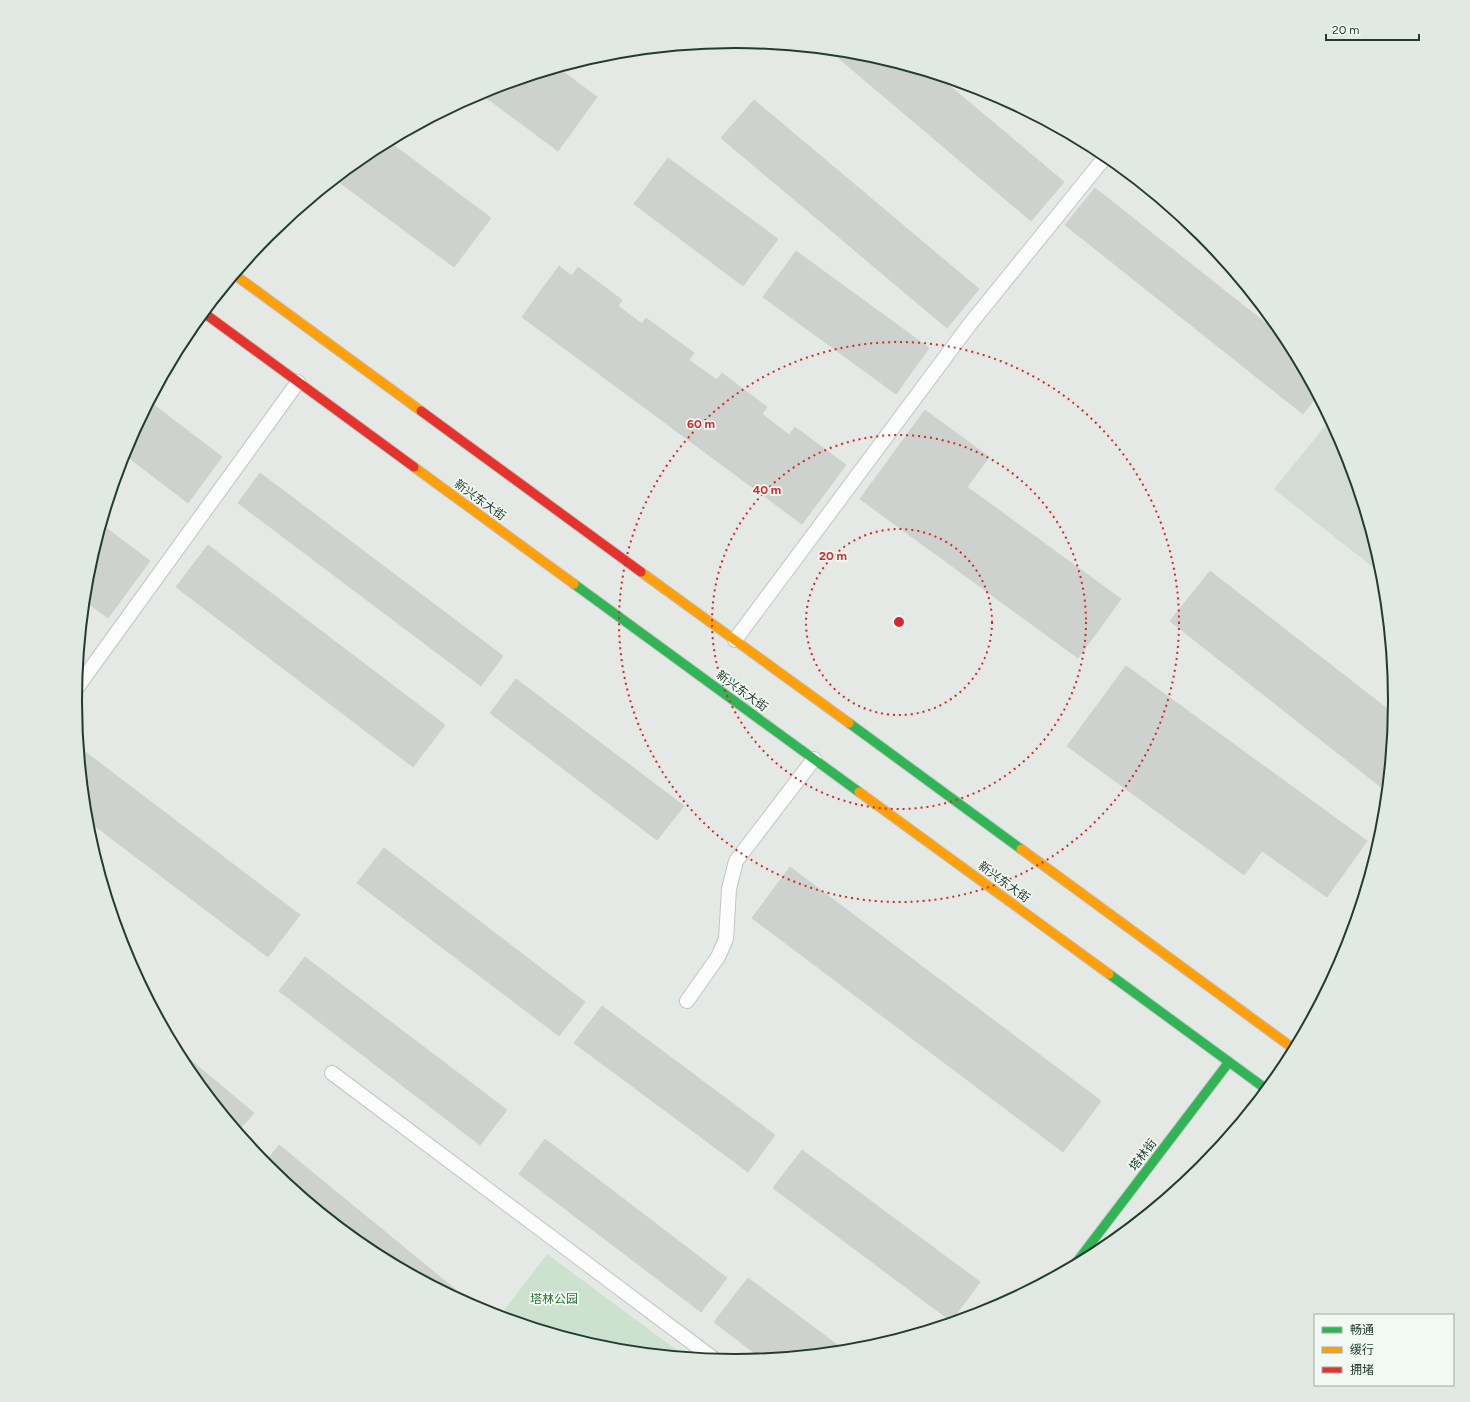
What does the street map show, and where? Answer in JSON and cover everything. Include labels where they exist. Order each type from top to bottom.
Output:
[{"type":"main road","points":[[238,277],[1290,1046]]},
{"type":"main road","name":"新兴东大街","points":[[208,316],[1262,1086]]},
{"type":"main road","name":"塔林街","points":[[1084,1253],[1230,1062]]},
{"type":"lane","points":[[735,640],[970,324],[1102,161]]},
{"type":"lane","points":[[82,680],[298,382]]},
{"type":"lane","points":[[687,1001],[718,957],[726,939],[729,889],[736,861],[814,759]]},
{"type":"lane","points":[[332,1073],[706,1353]]},
{"type":"shaded area","points":[[1326,424],[1353,491],[1366,532],[1374,568],[1274,489]]},
{"type":"green space","name":"塔林公园","points":[[547,1254],[679,1351],[608,1341],[566,1332],[504,1311]]},
{"type":"building","points":[[837,57],[904,70],[947,84],[1064,182],[1031,221]]},
{"type":"building","points":[[562,71],[597,97],[558,151],[486,98]]},
{"type":"building","points":[[754,100],[979,289],[947,328],[721,138]]},
{"type":"building","points":[[393,145],[491,218],[454,267],[339,182]]},
{"type":"building","points":[[668,158],[778,239],[743,286],[634,204]]},
{"type":"building","points":[[1095,188],[1270,326],[1301,375],[1314,400],[1303,414],[1065,225]]},
{"type":"building","points":[[796,251],[929,348],[896,394],[763,297]]},
{"type":"building","points":[[559,266],[572,276],[578,267],[622,300],[618,306],[642,324],[646,318],[694,353],[689,360],[717,380],[722,373],[767,407],[762,414],[789,435],[795,427],[846,465],[802,524],[522,317]]},
{"type":"building","points":[[153,404],[222,457],[188,503],[129,458]]},
{"type":"building","points":[[925,410],[989,457],[967,487],[1121,599],[1078,658],[860,499]]},
{"type":"building","points":[[260,473],[503,656],[481,686],[238,503]]},
{"type":"building","points":[[105,528],[150,561],[108,618],[90,605]]},
{"type":"building","points":[[208,545],[445,725],[413,767],[176,587]]},
{"type":"building","points":[[1210,571],[1388,709],[1387,744],[1382,788],[1170,621]]},
{"type":"building","points":[[1126,666],[1367,841],[1327,897],[1262,851],[1244,875],[1067,746]]},
{"type":"building","points":[[516,679],[684,806],[657,840],[490,713]]},
{"type":"building","points":[[84,751],[300,915],[268,957],[95,826]]},
{"type":"building","points":[[384,848],[585,1002],[559,1036],[357,883]]},
{"type":"building","points":[[790,867],[1101,1101],[1063,1152],[752,918]]},
{"type":"building","points":[[305,957],[507,1110],[480,1145],[279,991]]},
{"type":"building","points":[[602,1006],[775,1135],[748,1172],[574,1043]]},
{"type":"building","points":[[189,1058],[254,1113],[241,1128],[217,1099]]},
{"type":"building","points":[[545,1139],[727,1278],[701,1312],[519,1174]]},
{"type":"building","points":[[279,1145],[460,1293],[408,1267],[372,1244],[337,1219],[304,1192],[269,1158]]},
{"type":"building","points":[[802,1150],[980,1282],[955,1315],[947,1318],[773,1188]]},
{"type":"building","points":[[748,1278],[837,1345],[778,1353],[755,1354],[714,1322]]},
{"type":"traffic: fast","points":[[574,584],[859,792]]},
{"type":"traffic: fast","points":[[849,723],[1021,849]]},
{"type":"traffic: fast","points":[[1109,974],[1262,1086]]},
{"type":"traffic: fast","points":[[1084,1253],[1229,1062]]},
{"type":"traffic: slow","points":[[238,277],[421,411]]},
{"type":"traffic: slow","points":[[414,467],[574,584]]},
{"type":"traffic: slow","points":[[641,572],[849,723]]},
{"type":"traffic: slow","points":[[859,792],[1109,974]]},
{"type":"traffic: slow","points":[[1021,849],[1290,1046]]},
{"type":"traffic: jam","points":[[208,316],[414,467]]},
{"type":"traffic: jam","points":[[421,411],[641,572]]}]
